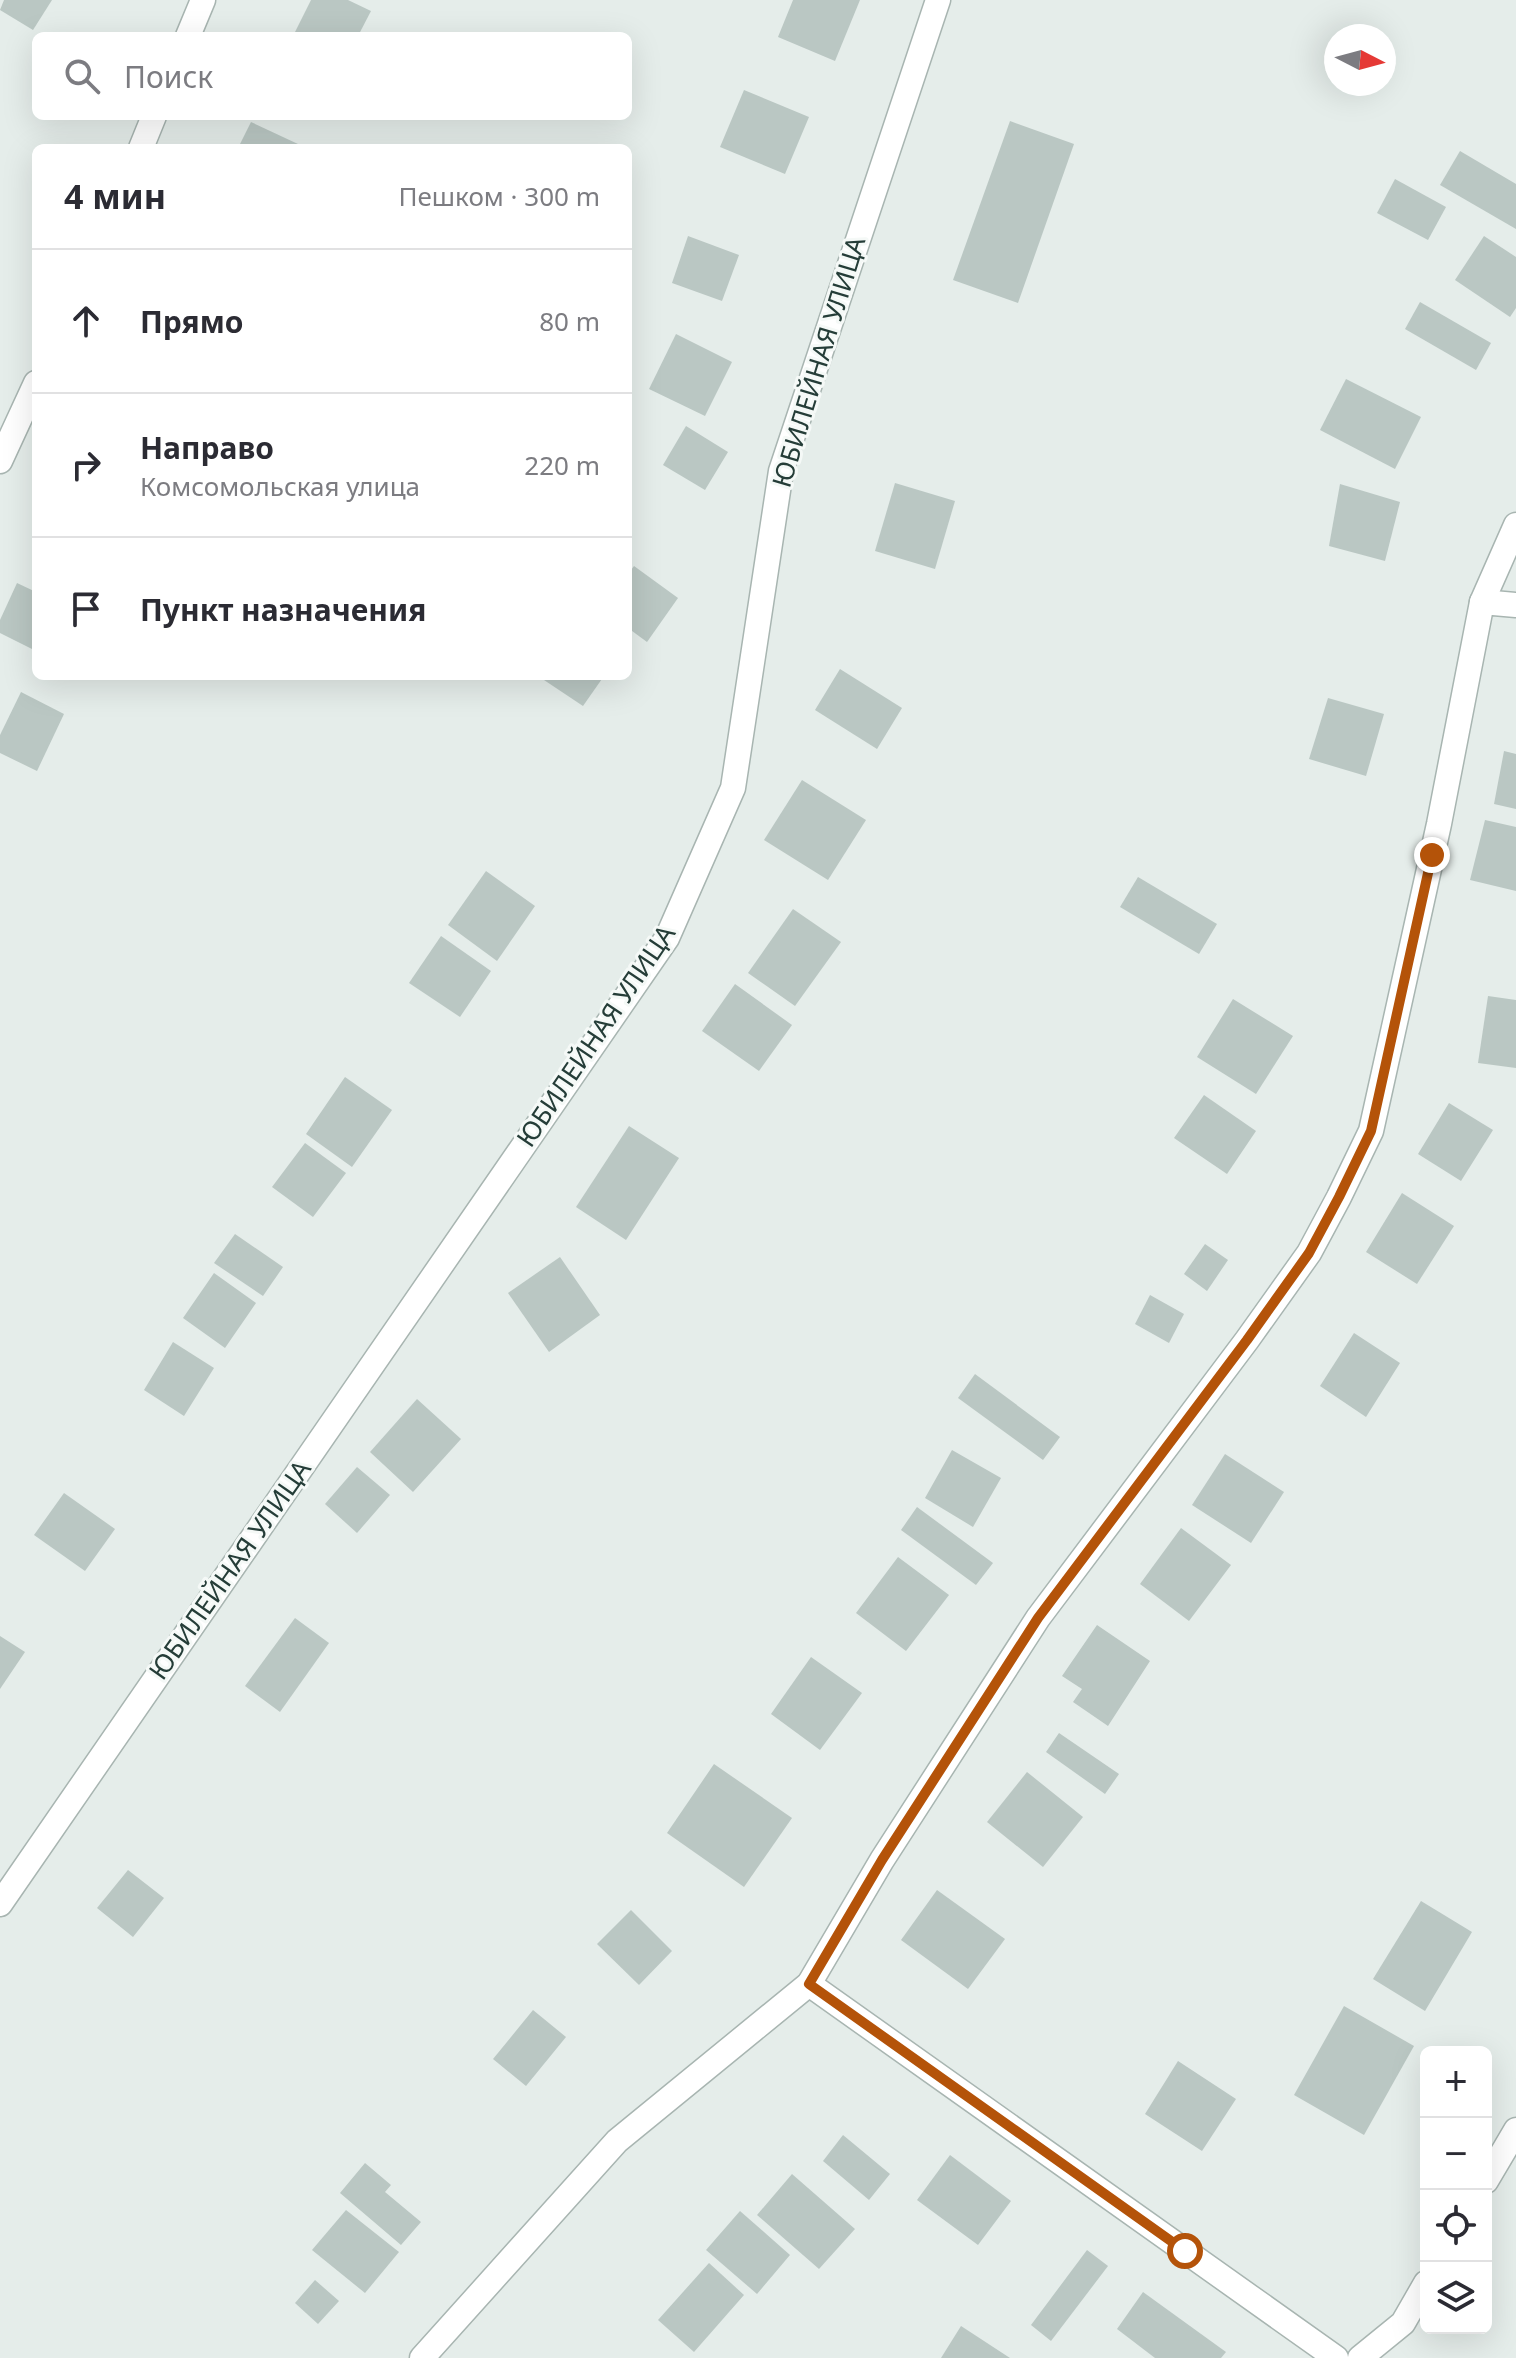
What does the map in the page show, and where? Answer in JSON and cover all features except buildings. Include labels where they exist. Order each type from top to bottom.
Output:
[{"type":"street","points":[[190,32],[203,0]]},
{"type":"street","name":"ЮБИЛЕЙНАЯ УЛИЦА","points":[[0,1904],[667,938],[733,788],[781,471],[938,0]]},
{"type":"street","points":[[143,144],[152,120]]},
{"type":"street","points":[[0,461],[32,392]]},
{"type":"street","points":[[422,2358],[617,2141],[809,1984],[882,1860],[1023,1640],[1309,1253],[1371,1131],[1432,855],[1482,602],[1516,525]]},
{"type":"street","points":[[1482,602],[1516,605]]},
{"type":"street","points":[[809,1984],[1336,2358]]},
{"type":"street","points":[[1492,2171],[1516,2130]]},
{"type":"street","points":[[1360,2358],[1403,2323],[1420,2293]]},
{"type":"route","points":[[1185,2251],[809,1984],[882,1860],[1038,1618],[1309,1253],[1371,1131],[1432,855]]}]
